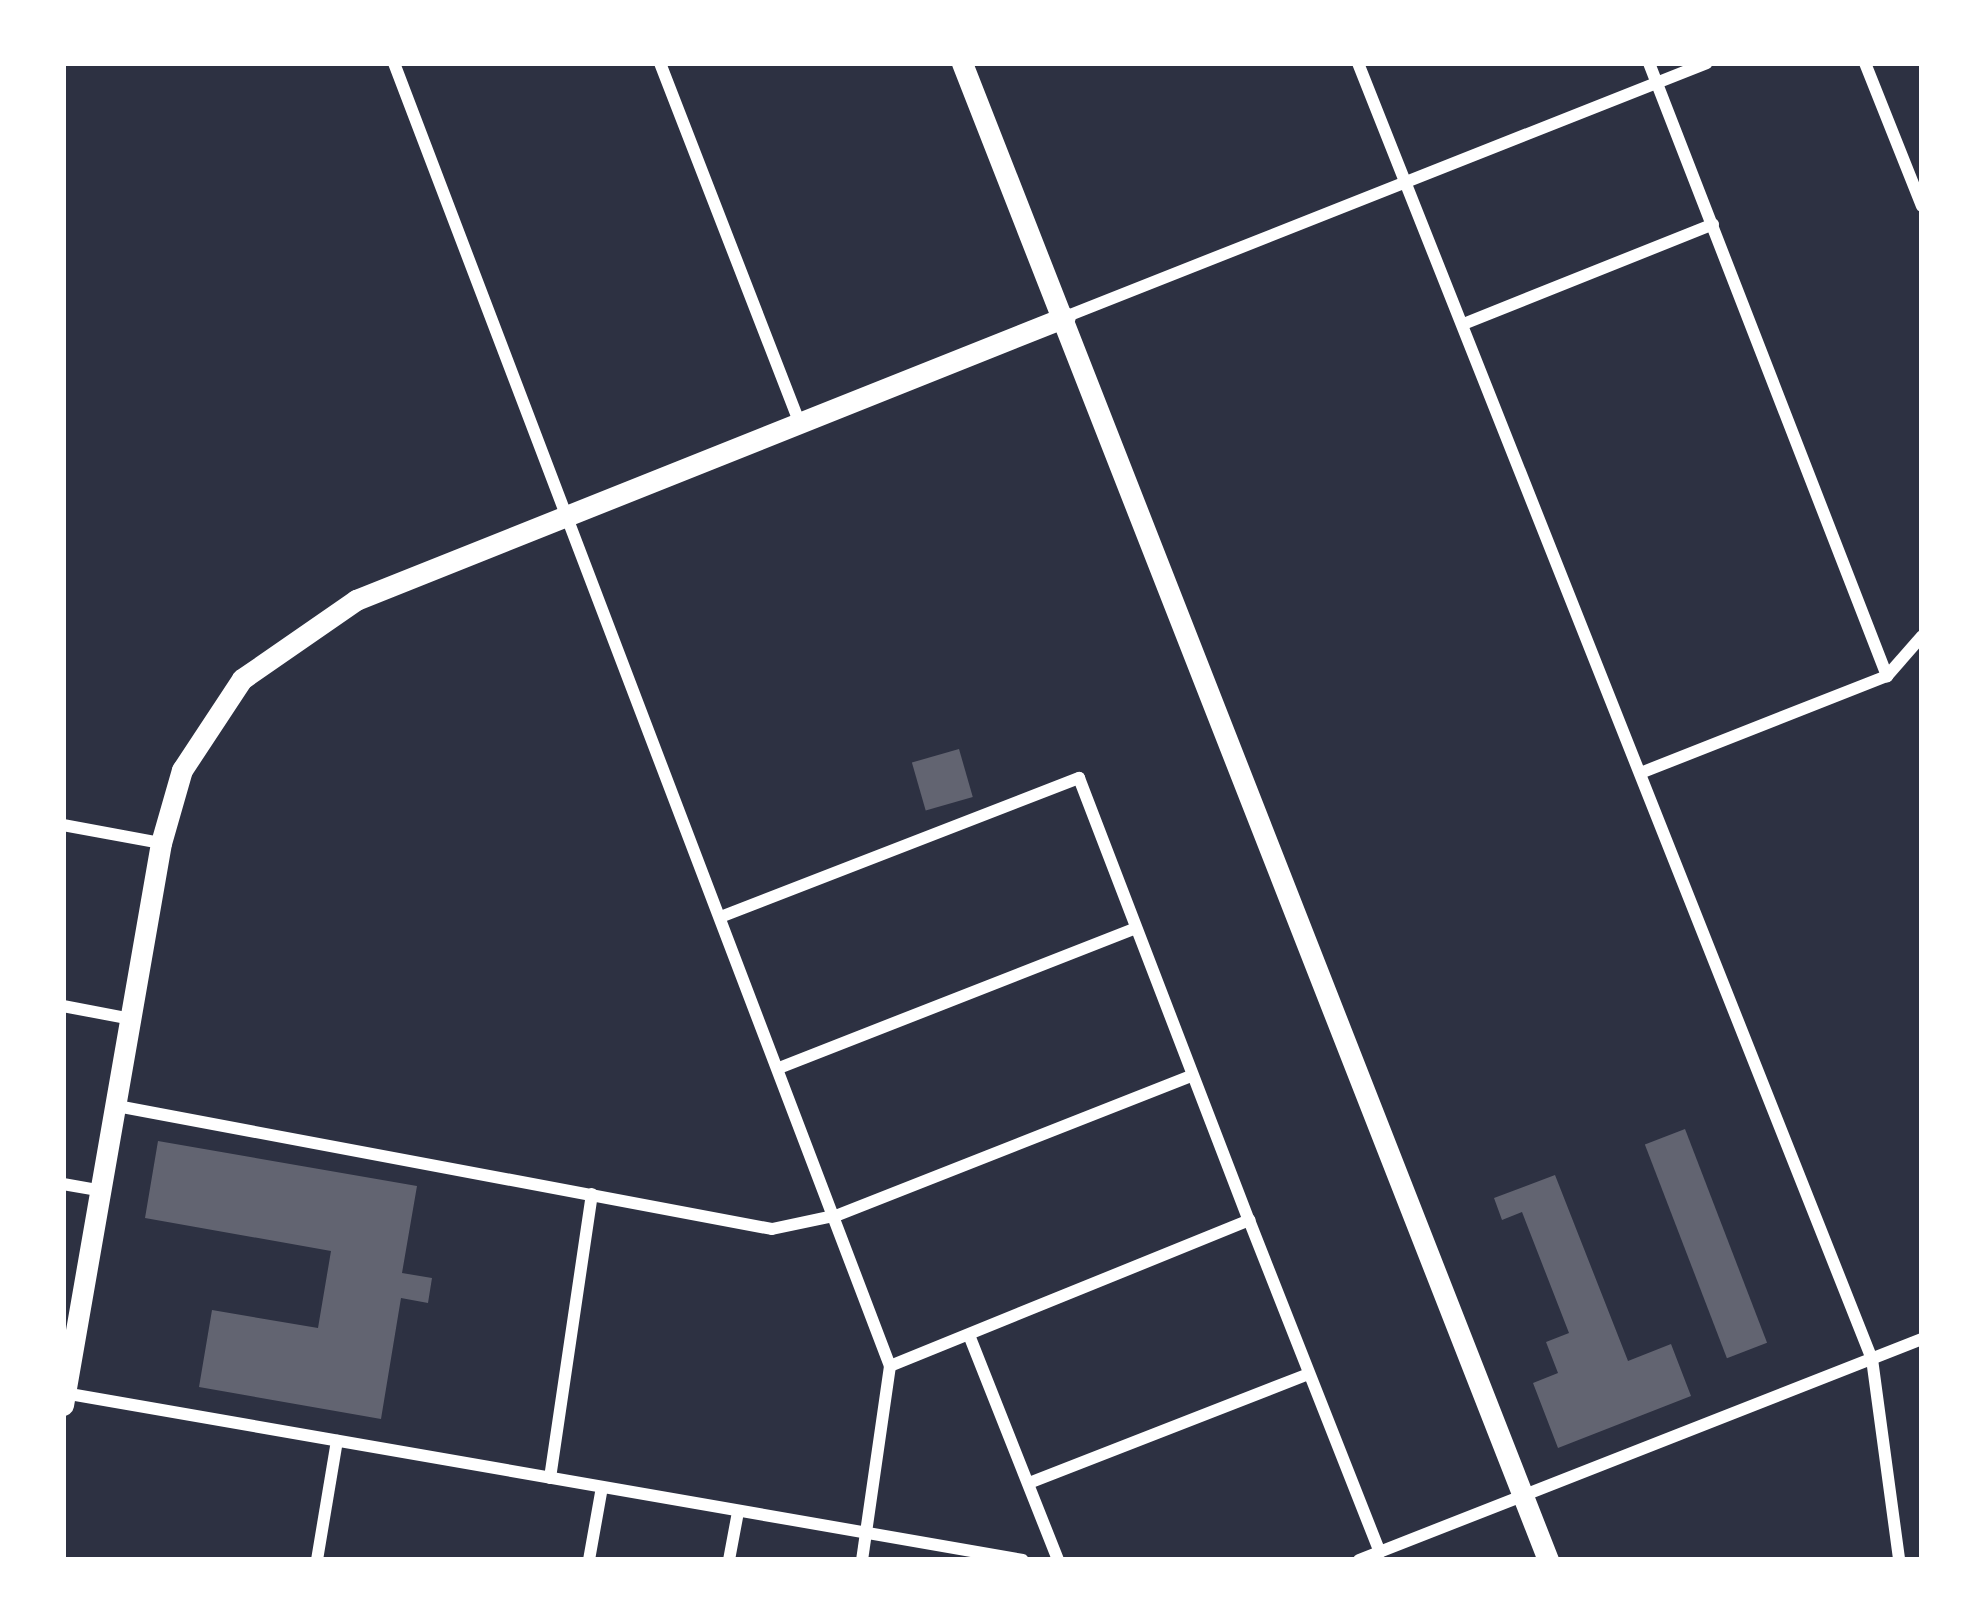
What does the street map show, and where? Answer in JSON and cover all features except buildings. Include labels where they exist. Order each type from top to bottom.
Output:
[{"type":"street","points":[[394,63],[838,1215],[890,1366],[862,1560]]},
{"type":"street","points":[[660,63],[800,424]]},
{"type":"street","points":[[962,63],[1548,1560]]},
{"type":"street","points":[[1358,63],[1466,323],[1872,1359],[1899,1560]]},
{"type":"street","points":[[1649,63],[1887,676]]},
{"type":"street","points":[[1023,1560],[64,1397],[160,843],[211,718],[286,639],[568,515],[1707,63]]},
{"type":"street","points":[[1864,63],[1922,206]]},
{"type":"street","points":[[1466,323],[1713,224]]},
{"type":"street","points":[[1643,772],[1887,676],[1922,636]]},
{"type":"street","points":[[723,916],[1079,778],[1191,1076],[1380,1552]]},
{"type":"street","points":[[63,825],[160,843]]},
{"type":"street","points":[[779,1069],[1136,928]]},
{"type":"street","points":[[63,1006],[131,1019]]},
{"type":"street","points":[[117,1106],[772,1229],[838,1215],[1191,1076]]},
{"type":"street","points":[[63,1184],[102,1191]]},
{"type":"street","points":[[550,1478],[592,1194]]},
{"type":"street","points":[[890,1366],[1249,1220]]},
{"type":"street","points":[[969,1335],[1058,1560]]},
{"type":"street","points":[[1359,1560],[1922,1339]]},
{"type":"street","points":[[1029,1483],[1308,1373]]},
{"type":"street","points":[[316,1560],[338,1441]]},
{"type":"street","points":[[589,1560],[602,1487]]},
{"type":"street","points":[[729,1560],[738,1512]]}]
